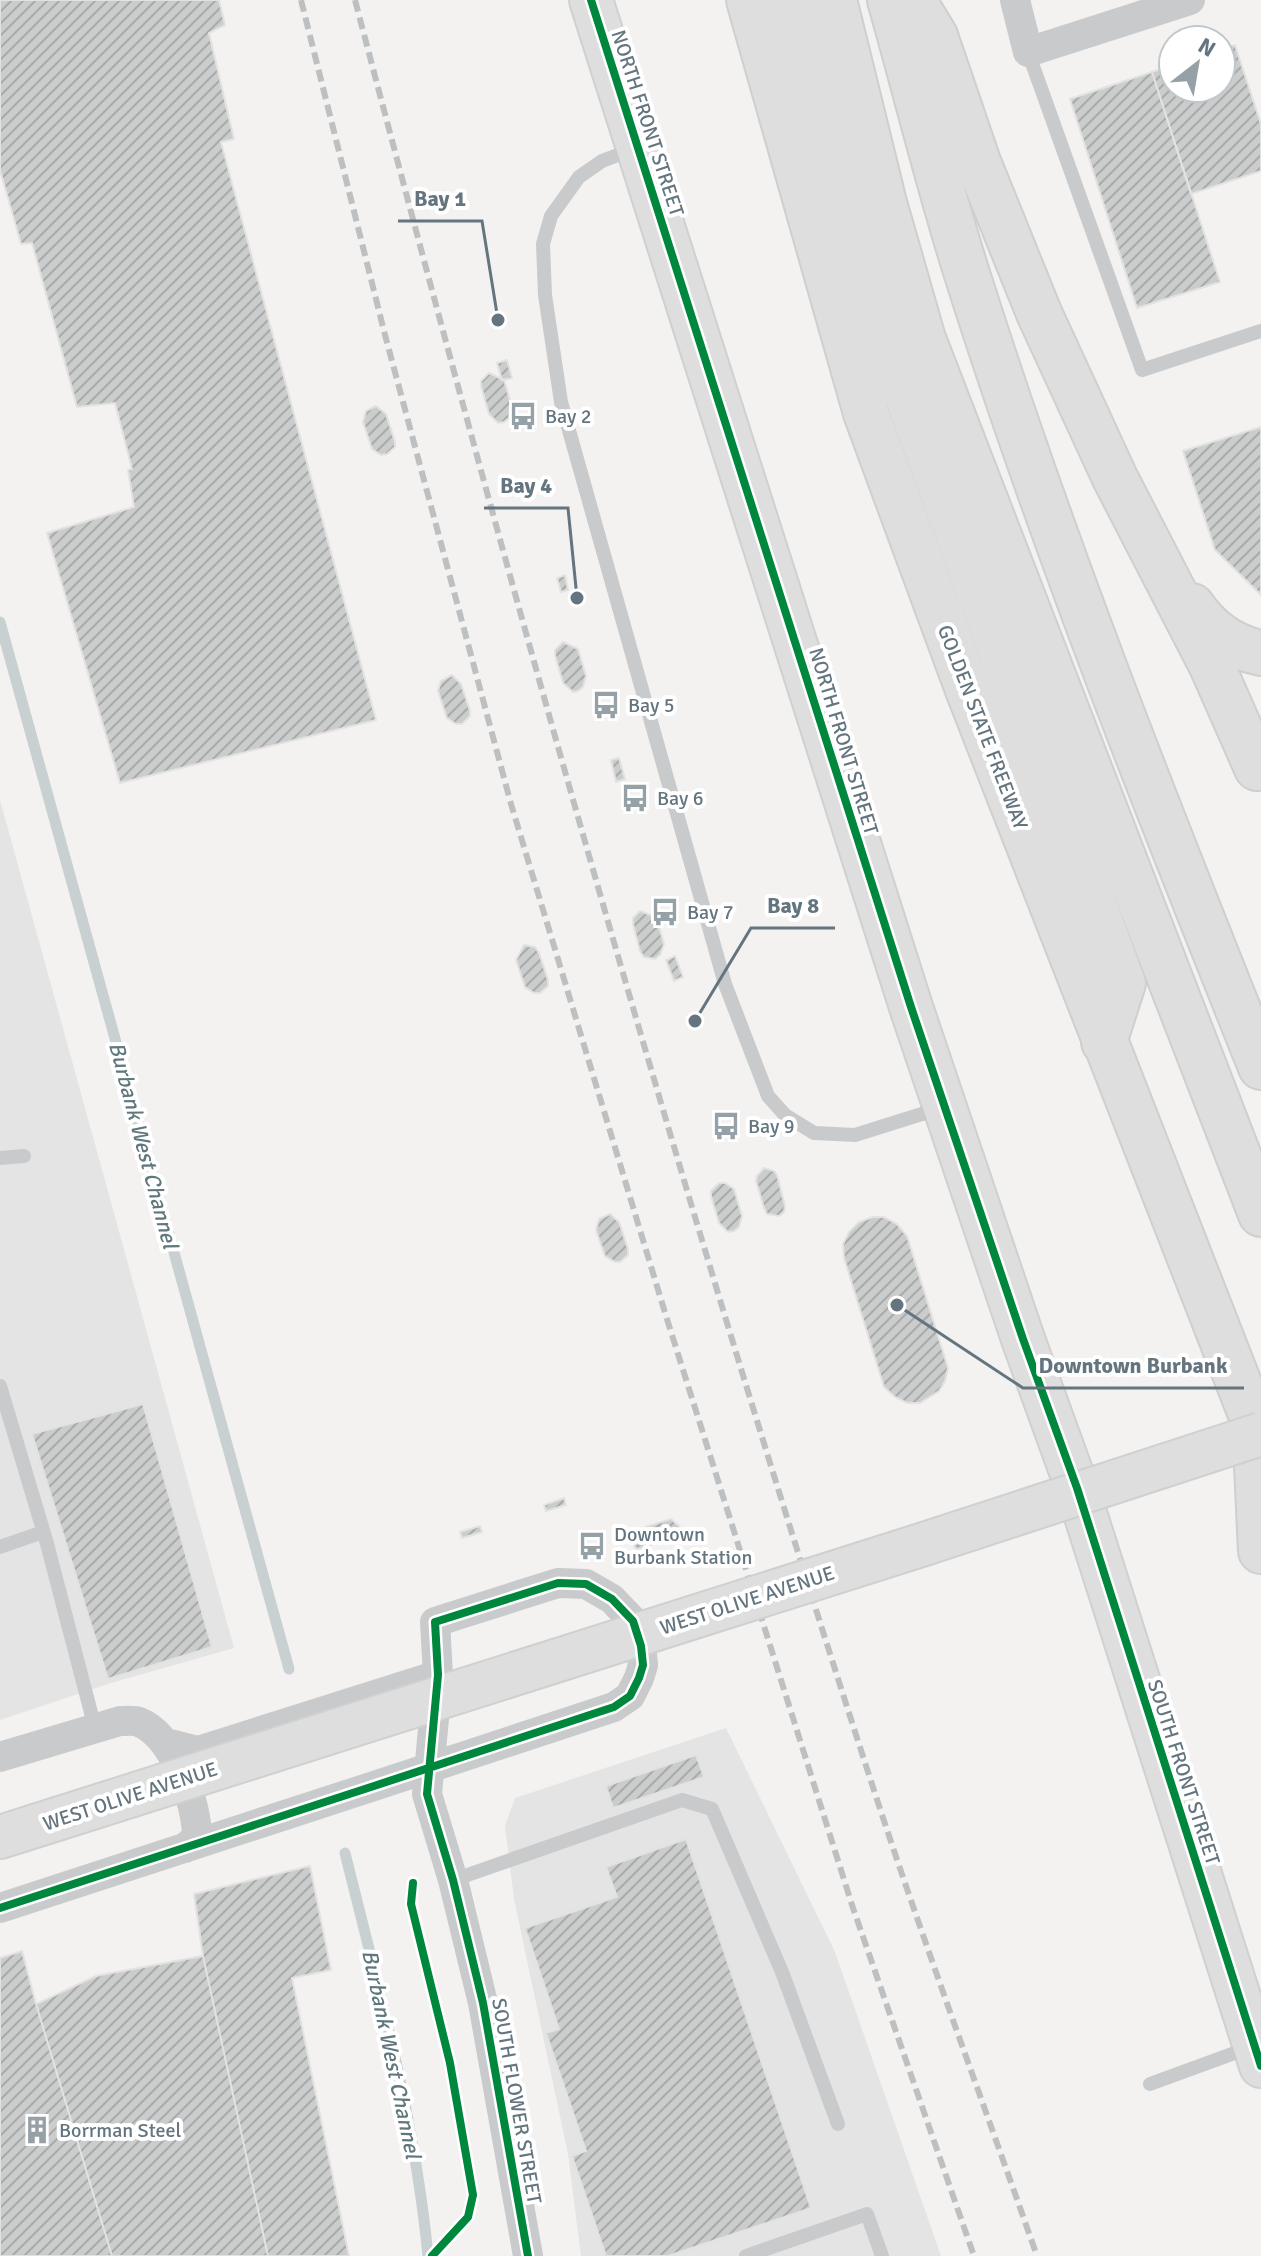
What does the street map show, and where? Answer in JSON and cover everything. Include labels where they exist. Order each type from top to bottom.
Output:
[{"type":"highway","name":"GOLDEN STATE FREEWAY","points":[[749,0],[866,413],[967,687],[1259,1433],[1261,1551]]},
{"type":"highway","points":[[794,0],[819,112],[893,358],[1123,983],[1104,1042]]},
{"type":"highway","points":[[834,0],[884,203],[923,339],[1261,1214]]},
{"type":"highway","points":[[890,0],[967,273],[1073,584],[1261,1067]]},
{"type":"highway","points":[[913,0],[935,36],[978,162],[1039,313],[1115,478],[1212,666],[1260,768]]},
{"type":"highway","points":[[1152,547],[1200,617],[1221,638],[1244,650],[1261,653]]},
{"type":"main road","name":"NORTH FRONT STREET","points":[[591,0],[944,1107],[1080,1490]]},
{"type":"main road","name":"WEST OLIVE AVENUE","points":[[0,1837],[1259,1433]]},
{"type":"main road","name":"SOUTH FRONT STREET","points":[[1080,1490],[1258,2056]]},
{"type":"street","points":[[1015,0],[1028,52],[1190,0]]},
{"type":"street","name":"SOUTH FLOWER STREET","points":[[429,1767],[614,1707],[630,1696],[643,1665],[633,1621],[612,1599],[586,1584],[558,1583],[435,1622],[438,1675],[429,1767],[427,1794],[453,1880],[483,2003],[528,2256]]},
{"type":"street","points":[[0,1757],[120,1721],[139,1722],[166,1743],[198,1751],[438,1675]]},
{"type":"street","points":[[166,1743],[197,1814],[197,1837],[185,1848]]},
{"type":"street","points":[[0,1908],[429,1767]]},
{"type":"lane","points":[[1028,52],[1142,370],[1261,331]]},
{"type":"lane","points":[[640,147],[602,161],[579,177],[551,216],[543,244],[545,295],[561,402],[725,984],[768,1096],[785,1115],[814,1133],[855,1135],[944,1107]]},
{"type":"lane","points":[[0,1158],[24,1156]]},
{"type":"lane","points":[[0,1386],[95,1728]]},
{"type":"lane","points":[[0,1547],[43,1532]]},
{"type":"lane","points":[[453,1880],[682,1800],[712,1809],[782,1972],[838,2124]]},
{"type":"lane","points":[[1150,2084],[1258,2056]]},
{"type":"lane","points":[[746,2256],[867,2214],[882,2256]]},
{"type":"shaded area","points":[[0,800],[234,1648],[111,1683],[0,1720]]},
{"type":"shaded area","points":[[726,1728],[835,1952],[941,2256],[581,2256],[568,2154],[514,1899],[505,1826],[515,1798]]},
{"type":"building","points":[[0,0],[219,0],[225,25],[209,33],[234,139],[221,142],[376,720],[120,783],[47,533],[134,507],[128,470],[132,469],[115,403],[77,407],[32,243],[21,244],[0,170]]},
{"type":"building","points":[[1237,51],[1261,124],[1261,171],[1191,194],[1162,104],[1237,104]]},
{"type":"building","points":[[1157,70],[1157,88],[1152,72]]},
{"type":"building","points":[[1152,72],[1157,87],[1157,104],[1162,104],[1220,282],[1137,308],[1070,99]]},
{"type":"building","points":[[507,360],[512,378],[502,380],[497,363]]},
{"type":"building","points":[[489,373],[504,380],[512,407],[509,418],[504,422],[498,423],[489,414],[481,381]]},
{"type":"building","points":[[376,406],[386,414],[395,442],[395,447],[381,455],[372,449],[363,422],[366,411]]},
{"type":"building","points":[[1261,427],[1261,595],[1215,550],[1183,451]]},
{"type":"building","points":[[565,575],[568,590],[561,592],[557,578]]},
{"type":"building","points":[[563,642],[578,649],[586,676],[583,687],[578,691],[573,692],[563,683],[555,650]]},
{"type":"building","points":[[452,675],[461,684],[470,711],[470,716],[462,724],[447,718],[438,691],[441,681]]},
{"type":"building","points":[[619,758],[625,779],[616,782],[611,760]]},
{"type":"building","points":[[640,911],[656,917],[664,944],[655,959],[644,957],[640,951],[633,918]]},
{"type":"building","points":[[524,945],[535,947],[548,980],[548,986],[540,993],[525,987],[516,960]]},
{"type":"building","points":[[675,956],[683,977],[674,981],[666,960]]},
{"type":"building","points":[[764,1168],[777,1175],[785,1206],[779,1216],[767,1214],[764,1208],[756,1181]]},
{"type":"building","points":[[719,1183],[734,1189],[742,1216],[739,1227],[734,1231],[728,1232],[719,1223],[711,1191]]},
{"type":"building","points":[[610,1214],[619,1222],[628,1249],[628,1255],[620,1262],[605,1256],[596,1230],[599,1219]]},
{"type":"building","points":[[884,1217],[897,1224],[907,1236],[948,1368],[939,1391],[920,1403],[907,1403],[884,1387],[844,1258],[843,1244],[849,1232],[859,1222]]},
{"type":"building","points":[[143,1404],[212,1647],[108,1679],[32,1434]]},
{"type":"building","points":[[564,1498],[566,1505],[546,1511],[544,1505]]},
{"type":"building","points":[[671,1519],[680,1527],[680,1535],[635,1548],[632,1538],[639,1529]]},
{"type":"building","points":[[480,1526],[482,1532],[462,1538],[460,1532]]},
{"type":"building","points":[[696,1755],[704,1777],[613,1808],[606,1786]]},
{"type":"building","points":[[686,1839],[811,2208],[668,2256],[606,2256],[572,2156],[586,2151],[546,2033],[559,2029],[525,1928],[617,1897],[606,1867]]},
{"type":"building","points":[[310,1866],[331,1970],[292,1978],[349,2256],[268,2256],[203,1956],[194,1894]]},
{"type":"building","name":"Borrman Steel","points":[[22,1951],[112,2256],[0,2256],[0,1958]]},
{"type":"building","points":[[203,1956],[268,2256],[112,2256],[36,2004],[96,1976]]},
{"type":"waterway","name":"Burbank West Channel","points":[[0,622],[289,1669]]},
{"type":"waterway","name":"Burbank West Channel","points":[[345,1853],[405,2103],[428,2256]]},
{"type":"railway","points":[[301,0],[385,335],[511,804],[666,1316],[853,1908],[974,2256]]},
{"type":"railway","points":[[355,0],[536,669],[730,1334],[889,1835],[1037,2256]]},
{"type":"cycle path","points":[[591,0],[911,1007],[1023,1339],[1077,1488],[1261,2066]]},
{"type":"cycle path","points":[[0,1908],[374,1786],[614,1707],[630,1696],[643,1665],[633,1621],[612,1599],[586,1584],[558,1583],[435,1622],[438,1675],[427,1794],[453,1880],[483,2003],[528,2256]]},
{"type":"cycle path","points":[[413,1883],[411,1904],[450,2063],[473,2195],[468,2217],[432,2256]]},
{"type":"place","name":"Bay 1","points":[[498,320]]},
{"type":"place","name":"Bay 2","points":[[523,416]]},
{"type":"place","name":"Bay 4","points":[[577,598]]},
{"type":"place","name":"Bay 5","points":[[606,705]]},
{"type":"place","name":"Bay 6","points":[[635,798]]},
{"type":"place","name":"Bay 7","points":[[665,912]]},
{"type":"place","name":"Bay 8","points":[[695,1021]]},
{"type":"place","name":"Bay 9","points":[[726,1126]]},
{"type":"place","name":"Downtown Burbank","points":[[897,1305]]},
{"type":"place","name":"Downtown Burbank Station","points":[[592,1546]]},
{"type":"place","name":"Borrman Steel","points":[[37,2130]]}]
